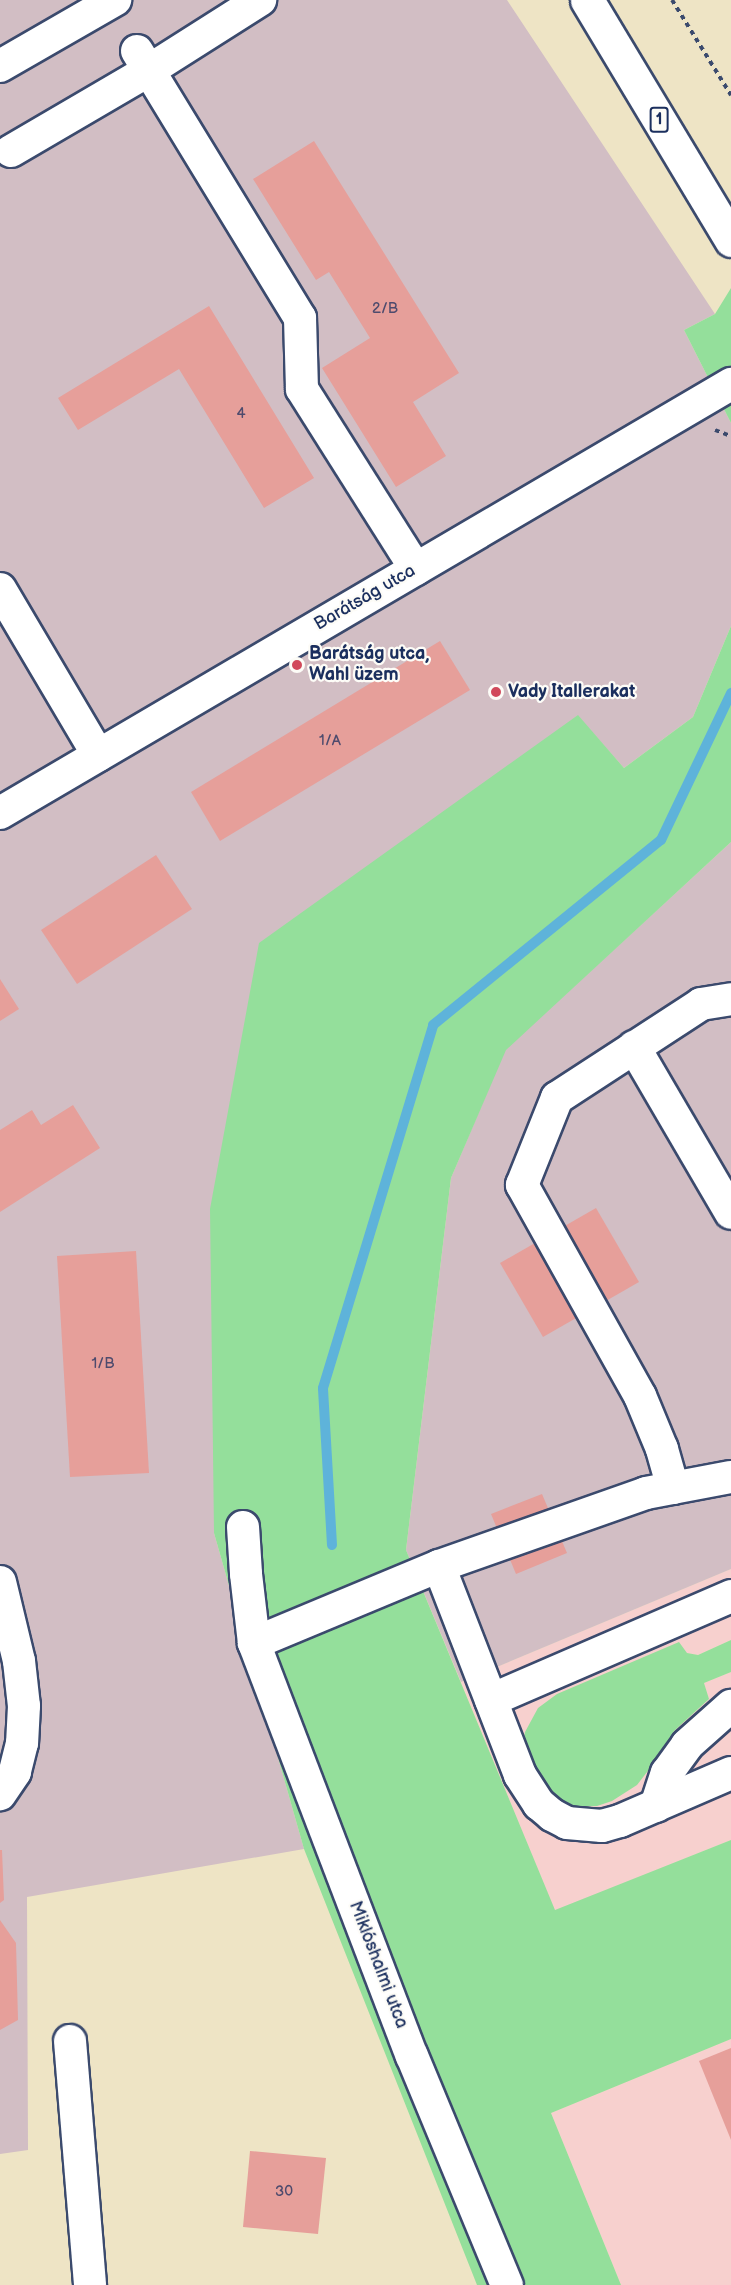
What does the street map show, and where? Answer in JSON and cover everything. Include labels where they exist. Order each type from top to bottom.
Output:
[{"type":"main road","name":"1","points":[[587,0],[731,240]]},
{"type":"street","points":[[0,66],[115,0]]},
{"type":"street","points":[[11,151],[142,61],[260,0]]},
{"type":"street","points":[[142,61],[300,318],[302,389],[416,569]]},
{"type":"street","name":"Barátság utca","points":[[0,813],[731,384]]},
{"type":"street","points":[[0,589],[99,755]]},
{"type":"street","points":[[673,1488],[662,1449],[640,1396],[522,1185],[557,1098],[701,1004],[731,999]]},
{"type":"street","points":[[634,1047],[731,1213]]},
{"type":"street","points":[[254,1643],[439,1566],[646,1493],[731,1477]]},
{"type":"street","name":"Miklóshalmi utca","points":[[243,1527],[254,1643],[412,2056],[507,2285]]},
{"type":"street","points":[[439,1566],[520,1775],[539,1804],[552,1815],[567,1823],[602,1826],[657,1806],[731,1773]]},
{"type":"street","points":[[0,1582],[19,1661],[24,1706],[22,1743],[15,1772],[0,1794]]},
{"type":"street","points":[[491,1700],[731,1596]]},
{"type":"street","points":[[657,1806],[667,1773],[687,1745],[731,1706]]},
{"type":"street","points":[[70,2041],[90,2285]]},
{"type":"path","points":[[672,0],[731,94]]},
{"type":"shaded area","points":[[0,0],[507,0],[715,314],[684,330],[731,423],[731,626],[693,717],[624,768],[578,716],[214,1533],[304,1849],[27,1897],[28,2150],[0,2154]]},
{"type":"shaded area","points":[[731,842],[731,1569],[461,1682],[406,1550],[451,1178],[505,1050]]},
{"type":"shaded area","points":[[731,1569],[731,1640],[698,1655],[687,1653],[570,1807],[597,1806],[654,1763],[674,1731],[709,1699],[704,1683],[731,1672],[731,1840],[555,1911],[461,1682]]},
{"type":"shaded area","points":[[731,2039],[731,2285],[621,2285],[551,2113]]},
{"type":"green space","points":[[731,288],[731,423],[684,330],[715,314]]},
{"type":"green space","points":[[731,626],[731,842],[506,1050],[451,1178],[406,1550],[555,1910],[731,1840],[731,2039],[551,2113],[621,2285],[477,2285],[304,1849],[214,1533],[210,1209],[259,943],[578,715],[624,768],[693,717]]},
{"type":"green space","points":[[731,1640],[731,1672],[704,1683],[709,1699],[674,1731],[637,1785],[612,1801],[597,1806],[570,1807],[556,1802],[521,1752],[525,1732],[538,1708],[557,1694],[679,1642],[687,1653],[698,1655]]},
{"type":"building","points":[[314,141],[459,373],[413,402],[446,456],[396,487],[322,368],[370,338],[329,272],[316,280],[253,179]]},
{"type":"building","points":[[209,306],[314,478],[264,508],[179,369],[78,430],[58,398]]},
{"type":"building","points":[[440,641],[470,690],[220,841],[191,792]]},
{"type":"building","points":[[156,855],[192,909],[77,984],[41,930]]},
{"type":"building","points":[[0,979],[19,1009],[0,1021]]},
{"type":"building","points":[[73,1105],[100,1148],[0,1212],[0,1130],[32,1110],[41,1125]]},
{"type":"building","points":[[596,1208],[639,1282],[543,1337],[500,1263]]},
{"type":"building","points":[[136,1251],[149,1473],[70,1477],[57,1256]]},
{"type":"building","points":[[542,1494],[567,1553],[516,1574],[491,1514]]},
{"type":"building","points":[[0,1850],[2,1850],[4,1900],[0,1903]]},
{"type":"building","points":[[0,1920],[16,1943],[18,2020],[0,2030]]},
{"type":"building","points":[[731,2048],[731,2140],[699,2061]]},
{"type":"building","points":[[250,2151],[326,2158],[318,2234],[243,2227]]},
{"type":"waterway","points":[[332,1545],[323,1388],[433,1025],[661,840],[731,693]]},
{"type":"place","name":"Barátság utca, Wahl üzem","points":[[297,665]]},
{"type":"place","name":"Vady Itallerakat","points":[[496,692]]}]
